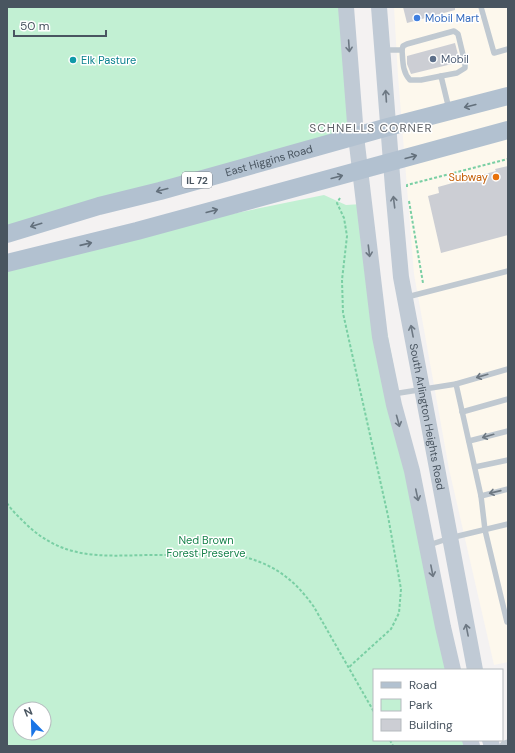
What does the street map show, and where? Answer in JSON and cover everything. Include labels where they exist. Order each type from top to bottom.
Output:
[{"type":"main road","points":[[346,7],[356,136],[380,337],[392,394],[412,472],[443,627],[454,669]]},
{"type":"main road","name":"South Arlington Heights Road","points":[[379,7],[401,277],[475,669]]},
{"type":"main road","name":"East Higgins Road","points":[[7,234],[100,206],[160,191],[388,127],[508,96]]},
{"type":"main road","points":[[7,264],[137,232],[508,130]]},
{"type":"lane","points":[[481,7],[494,53],[508,48]]},
{"type":"lane","points":[[454,31],[458,34],[465,68],[457,73],[441,76],[421,80],[410,80],[406,76],[403,67],[403,46],[454,31]]},
{"type":"lane","points":[[382,50],[402,50]]},
{"type":"lane","points":[[441,76],[450,111]]},
{"type":"lane","points":[[405,298],[508,271]]},
{"type":"lane","points":[[392,394],[456,384],[508,369]]},
{"type":"lane","points":[[456,384],[476,467],[485,530],[507,622]]},
{"type":"lane","points":[[462,412],[508,399]]},
{"type":"lane","points":[[469,441],[508,430]]},
{"type":"lane","points":[[476,467],[508,460]]},
{"type":"lane","points":[[481,496],[508,489]]},
{"type":"lane","points":[[427,546],[450,538],[508,524]]},
{"type":"path","points":[[408,193],[407,185],[508,159]]},
{"type":"path","points":[[340,198],[337,203],[344,218],[347,236],[342,280],[343,313],[388,516],[401,589],[399,612],[391,629],[348,668]]},
{"type":"path","points":[[409,201],[424,292]]},
{"type":"path","points":[[7,503],[36,534],[60,548],[74,552],[104,556],[231,554],[244,556],[273,568],[283,574],[302,591],[314,607],[373,710]]},
{"type":"shaded area","points":[[394,7],[508,7],[508,662],[494,665],[449,469],[414,274]]},
{"type":"green space","points":[[7,7],[343,7],[356,136],[7,234]]},
{"type":"green space","name":"Ned Brown Forest Preserve","points":[[324,195],[346,205],[362,204],[453,669],[373,669],[373,741],[470,741],[471,746],[7,746],[7,263],[90,243]]},
{"type":"building","name":"Mobil Mart","points":[[403,7],[455,7],[455,10],[407,23]]},
{"type":"building","name":"Mobil","points":[[455,43],[460,62],[411,74],[407,64],[407,56]]},
{"type":"building","points":[[508,166],[508,235],[441,253],[428,196],[439,193],[438,187],[496,171],[495,169]]},
{"type":"place","name":"Mobil Mart","points":[[417,18]]},
{"type":"place","name":"Mobil","points":[[433,59]]},
{"type":"place","name":"Elk Pasture","points":[[73,60]]},
{"type":"place","name":"Subway","points":[[496,177]]},
{"type":"district","name":"SCHNELLS CORNER","points":[[371,128]]}]
